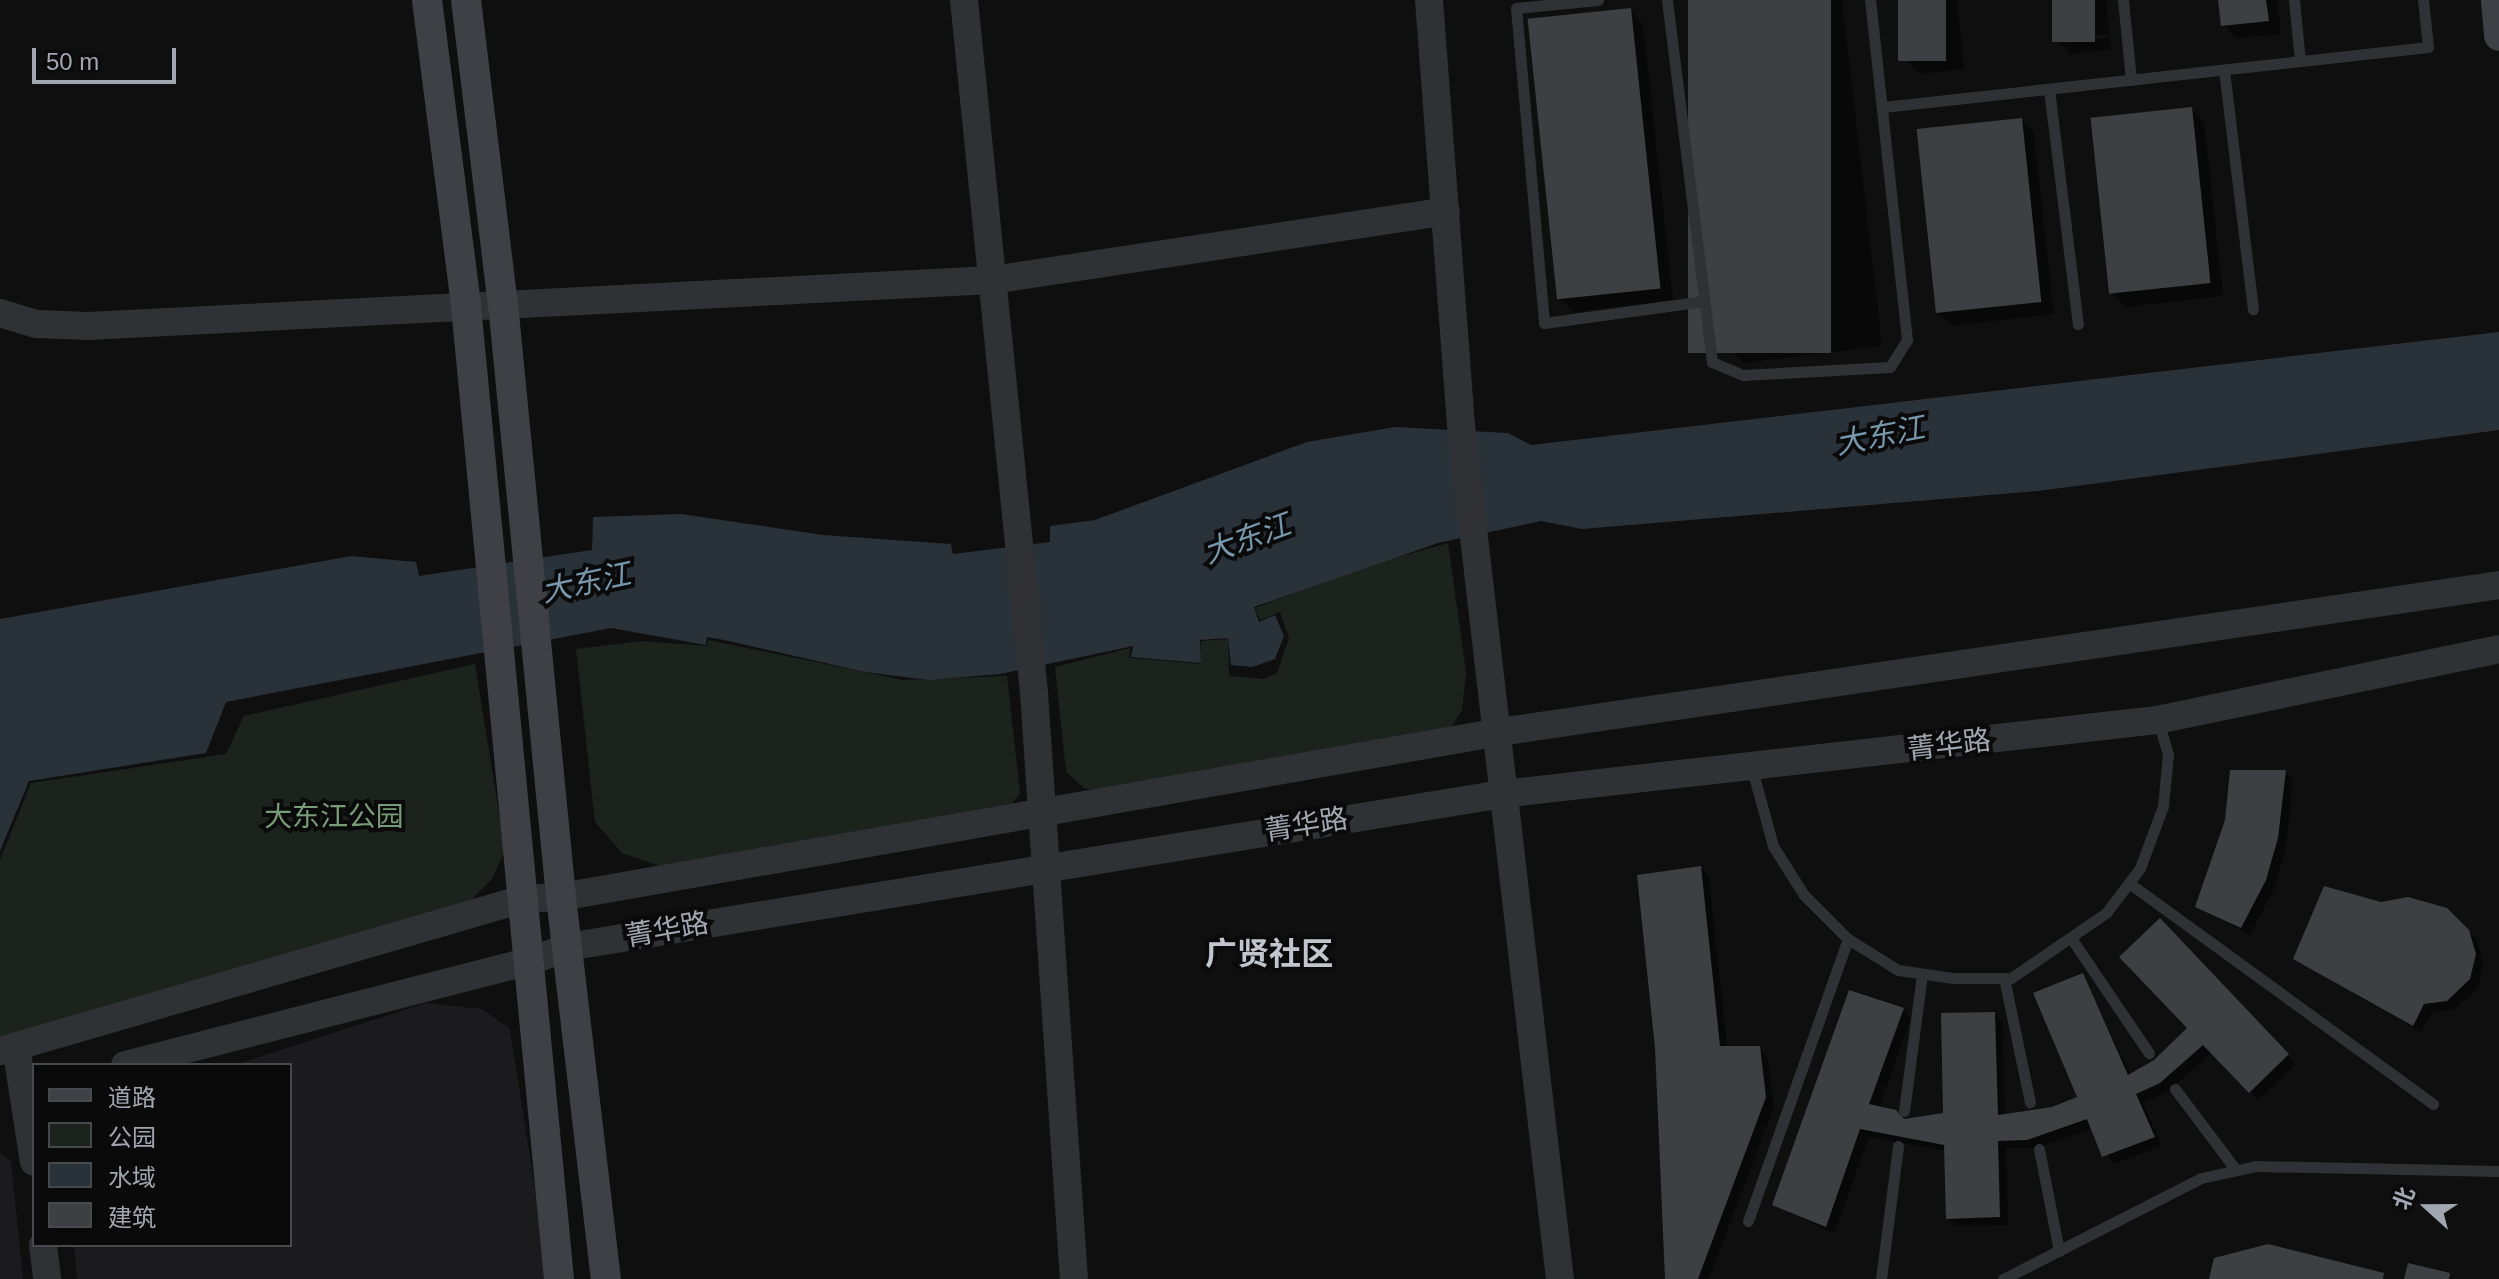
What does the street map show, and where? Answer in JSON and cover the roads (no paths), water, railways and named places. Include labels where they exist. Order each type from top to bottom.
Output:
[{"type":"main road","points":[[427,0],[466,306],[559,1279]]},
{"type":"main road","points":[[466,0],[503,304],[561,897],[606,1279]]},
{"type":"main road","points":[[2496,0],[2499,36]]},
{"type":"street","points":[[964,0],[1034,693],[1074,1279]]},
{"type":"street","points":[[1429,0],[1461,425],[1500,732],[1502,794],[1560,1279]]},
{"type":"street","points":[[0,313],[37,324],[88,326],[992,280],[1446,211]]},
{"type":"street","points":[[32,1152],[8,1049],[523,899],[561,897],[1500,732],[2499,585]]},
{"type":"street","name":"菁华路","points":[[133,1063],[531,961],[567,947],[1045,865],[1502,794],[1752,769],[2157,720],[2499,649]]},
{"type":"street","points":[[43,1247],[47,1279]]},
{"type":"lane","points":[[1598,0],[1516,8],[1544,323],[1704,301]]},
{"type":"lane","points":[[1667,0],[1712,362],[1743,375],[1890,367],[1907,340],[1870,0]]},
{"type":"lane","points":[[2123,0],[2131,80]]},
{"type":"lane","points":[[2294,0],[2300,61]]},
{"type":"lane","points":[[1883,107],[2428,47],[2423,0]]},
{"type":"lane","points":[[2224,70],[2253,309]]},
{"type":"lane","points":[[2049,89],[2078,324]]},
{"type":"lane","points":[[1752,769],[1773,846],[1804,895],[1848,939],[1898,970],[2004,978],[2106,913],[2140,868],[2163,806],[2168,754],[2157,720]]},
{"type":"lane","points":[[2129,883],[2433,1104]]},
{"type":"lane","points":[[2071,938],[2149,1053]]},
{"type":"lane","points":[[1748,1221],[1848,939]]},
{"type":"lane","points":[[1904,1111],[1922,974]]},
{"type":"lane","points":[[2004,978],[2030,1102]]},
{"type":"lane","points":[[2175,1089],[2236,1170]]},
{"type":"lane","points":[[1881,1279],[1898,1146]]},
{"type":"lane","points":[[2039,1149],[2059,1251]]},
{"type":"lane","points":[[2003,1279],[2201,1178],[2236,1170],[2256,1166],[2499,1171]]},
{"type":"water","name":"大东江","points":[[2499,332],[2499,430],[2038,491],[1582,529],[1541,521],[1438,543],[1254,607],[1259,622],[1275,615],[1284,636],[1275,659],[1252,667],[1231,665],[1228,638],[1200,640],[1201,663],[1131,657],[1133,646],[1000,674],[929,680],[865,672],[707,637],[706,645],[611,628],[226,702],[206,753],[29,781],[0,851],[0,619],[351,556],[416,562],[419,576],[592,550],[593,517],[681,514],[823,535],[951,544],[953,554],[1050,542],[1050,526],[1095,520],[1307,442],[1395,427],[1508,433],[1531,445]]},
{"type":"district","name":"广贤社区","points":[[1269,954]]},
{"type":"park label","name":"大东江公园","points":[[334,817]]}]
